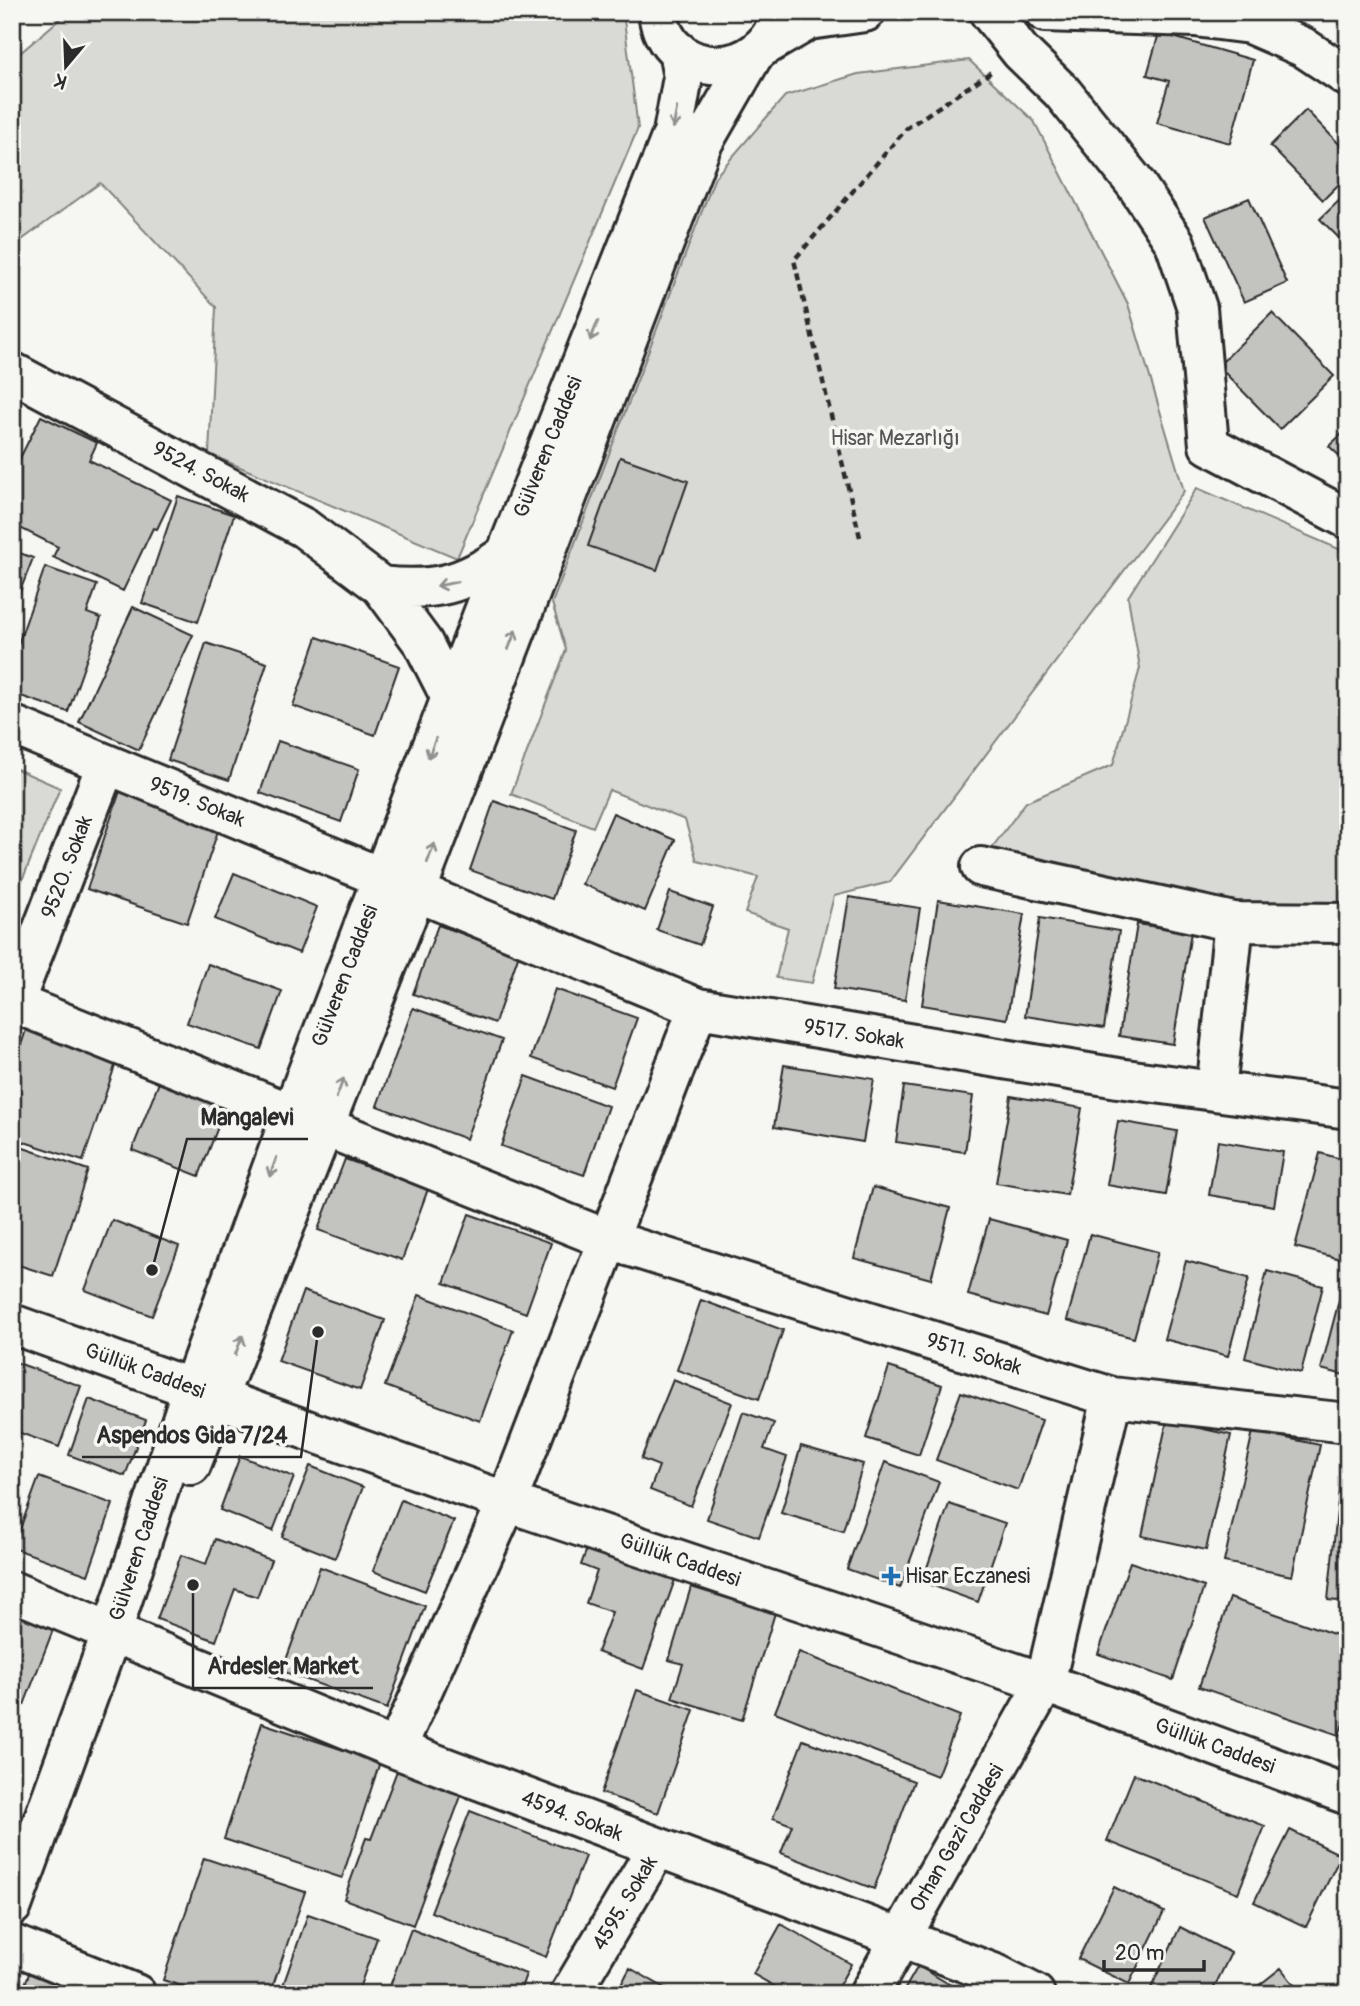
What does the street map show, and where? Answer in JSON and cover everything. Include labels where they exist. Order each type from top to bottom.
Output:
[{"type":"street","points":[[658,12],[665,35],[678,51],[695,62],[713,66],[733,65],[766,38],[809,20],[865,12]]},
{"type":"street","points":[[989,12],[1021,52],[1062,92],[1135,183],[1175,243],[1197,308],[1209,445],[1348,519]]},
{"type":"street","points":[[1065,13],[1195,17],[1250,23],[1303,47],[1348,77]]},
{"type":"street","name":"Gülveren Caddesi","points":[[12,1906],[399,885],[702,144],[766,38]]},
{"type":"street","name":"Gülveren Caddesi","points":[[399,885],[451,698],[673,132],[683,77],[678,51]]},
{"type":"street","name":"9524. Sokak","points":[[12,372],[304,527],[381,586],[423,643],[451,698]]},
{"type":"street","points":[[381,586],[413,590],[455,583],[486,569],[506,554]]},
{"type":"street","name":"9519. Sokak","points":[[12,725],[399,885]]},
{"type":"street","name":"9520. Sokak","points":[[13,1006],[106,765]]},
{"type":"street","points":[[981,867],[1234,922],[1348,923]]},
{"type":"street","name":"9517. Sokak","points":[[399,885],[698,1008],[1118,1078],[1348,1109]]},
{"type":"street","points":[[1216,1091],[1234,922]]},
{"type":"street","name":"9511. Sokak","points":[[13,1006],[309,1119],[609,1240],[1112,1397],[1348,1423]]},
{"type":"street","points":[[396,1749],[507,1502],[698,1008]]},
{"type":"street","name":"Güllük Caddesi","points":[[12,1324],[507,1502],[1045,1683],[1348,1795]]},
{"type":"street","name":"Orhan Gazi Caddesi","points":[[869,1994],[1045,1683],[1112,1397]]},
{"type":"street","name":"4594. Sokak","points":[[12,1591],[396,1749],[996,1974],[1035,1994]]},
{"type":"street","name":"4595. Sokak","points":[[570,1994],[657,1848]]},
{"type":"street","points":[[12,1944],[136,1994]]},
{"type":"path","points":[[860,537],[794,260],[907,128],[1021,52]]},
{"type":"green space","points":[[68,12],[623,12],[638,128],[457,558],[209,454],[216,307],[100,183],[12,247],[12,60]]},
{"type":"green space","name":"Hisar Mezarlığı","points":[[969,60],[1034,121],[1128,304],[1184,491],[890,882],[834,896],[812,983],[776,978],[788,928],[745,913],[758,877],[697,861],[685,820],[609,790],[593,827],[511,794],[566,650],[552,603],[715,177],[785,96],[858,74]]},
{"type":"green space","points":[[1197,488],[1348,553],[1348,909],[1239,907],[991,849],[1026,802],[1113,765],[1140,668],[1128,597]]},
{"type":"green space","points":[[12,767],[60,788],[12,905]]},
{"type":"building","points":[[1159,33],[1253,60],[1230,143],[1157,123],[1169,81],[1147,75]]},
{"type":"building","points":[[1306,110],[1348,153],[1348,175],[1323,200],[1270,146]]},
{"type":"building","points":[[1348,192],[1348,247],[1320,219]]},
{"type":"building","points":[[1249,198],[1287,283],[1244,302],[1205,217]]},
{"type":"building","points":[[1272,313],[1334,376],[1280,429],[1218,366]]},
{"type":"building","points":[[41,416],[97,443],[89,460],[171,500],[157,529],[153,528],[123,591],[53,557],[58,547],[12,524],[12,474]]},
{"type":"building","points":[[1348,428],[1348,464],[1329,446]]},
{"type":"building","points":[[620,457],[688,481],[657,570],[588,546]]},
{"type":"building","points":[[178,496],[234,515],[198,622],[142,603]]},
{"type":"building","points":[[12,550],[33,558],[12,612]]},
{"type":"building","points":[[45,567],[97,585],[87,613],[101,618],[68,712],[12,693],[12,662]]},
{"type":"building","points":[[133,607],[193,635],[139,750],[79,722]]},
{"type":"building","points":[[317,637],[399,666],[375,735],[293,706]]},
{"type":"building","points":[[206,643],[267,663],[229,780],[168,760]]},
{"type":"building","points":[[278,741],[359,769],[341,822],[260,793]]},
{"type":"building","points":[[122,785],[222,819],[187,923],[87,889]]},
{"type":"building","points":[[494,801],[576,830],[552,899],[470,870]]},
{"type":"building","points":[[613,813],[675,840],[645,911],[582,884]]},
{"type":"building","points":[[234,873],[317,907],[299,953],[215,919]]},
{"type":"building","points":[[670,892],[713,907],[700,945],[657,930]]},
{"type":"building","points":[[849,897],[920,908],[905,1000],[834,989]]},
{"type":"building","points":[[938,900],[1024,914],[1007,1019],[922,1005]]},
{"type":"building","points":[[1040,918],[1119,931],[1104,1028],[1025,1016]]},
{"type":"building","points":[[1137,924],[1191,932],[1173,1044],[1119,1036]]},
{"type":"building","points":[[438,925],[519,954],[495,1023],[413,994]]},
{"type":"building","points":[[208,964],[282,991],[261,1049],[187,1023]]},
{"type":"building","points":[[555,989],[637,1018],[612,1087],[531,1058]]},
{"type":"building","points":[[413,1008],[502,1040],[466,1139],[377,1106]]},
{"type":"building","points":[[28,1024],[119,1054],[83,1161],[12,1138],[12,1072]]},
{"type":"building","points":[[784,1065],[874,1079],[863,1142],[774,1127]]},
{"type":"building","points":[[526,1076],[608,1106],[584,1175],[501,1146]]},
{"type":"building","points":[[160,1080],[226,1106],[199,1176],[132,1150]]},
{"type":"building","points":[[904,1086],[973,1096],[965,1152],[896,1142]]},
{"type":"building","points":[[1011,1096],[1082,1108],[1067,1195],[996,1183]]},
{"type":"building","points":[[1118,1121],[1177,1131],[1166,1195],[1107,1185]]},
{"type":"building","points":[[1218,1141],[1283,1152],[1274,1206],[1209,1195]]},
{"type":"building","points":[[12,1144],[88,1170],[53,1276],[12,1263]]},
{"type":"building","points":[[1320,1153],[1348,1161],[1348,1261],[1295,1247]]},
{"type":"building","points":[[345,1159],[428,1189],[402,1260],[318,1230]]},
{"type":"building","points":[[873,1187],[950,1208],[931,1279],[854,1258]]},
{"type":"building","points":[[469,1214],[551,1243],[526,1313],[444,1283]]},
{"type":"building","points":[[989,1219],[1067,1240],[1046,1316],[968,1295]]},
{"type":"building","points":[[112,1220],[179,1246],[152,1316],[85,1290]]},
{"type":"building","points":[[1090,1234],[1158,1252],[1134,1338],[1067,1320]]},
{"type":"building","points":[[1186,1261],[1249,1278],[1228,1356],[1164,1339]]},
{"type":"building","points":[[1267,1271],[1323,1286],[1301,1373],[1245,1358]]},
{"type":"building","points":[[1343,1285],[1348,1286],[1348,1376],[1321,1369]]},
{"type":"building","points":[[303,1291],[385,1320],[360,1390],[278,1361]]},
{"type":"building","points":[[419,1295],[513,1330],[480,1421],[385,1386]]},
{"type":"building","points":[[701,1300],[783,1330],[759,1399],[677,1370]]},
{"type":"building","points":[[15,1362],[81,1386],[59,1447],[12,1430],[12,1369]]},
{"type":"building","points":[[889,1367],[942,1385],[919,1455],[866,1438]]},
{"type":"building","points":[[673,1380],[732,1403],[691,1506],[650,1490],[659,1466],[641,1459]]},
{"type":"building","points":[[961,1392],[1042,1420],[1018,1490],[936,1460]]},
{"type":"building","points":[[89,1399],[146,1420],[125,1476],[69,1455]]},
{"type":"building","points":[[743,1412],[774,1423],[764,1449],[787,1457],[759,1537],[707,1519]]},
{"type":"building","points":[[1167,1421],[1231,1435],[1206,1550],[1142,1536]]},
{"type":"building","points":[[1253,1431],[1320,1445],[1292,1576],[1224,1562]]},
{"type":"building","points":[[801,1446],[863,1464],[843,1531],[781,1513]]},
{"type":"building","points":[[1343,1452],[1348,1452],[1348,1602],[1328,1600]]},
{"type":"building","points":[[240,1456],[294,1477],[273,1531],[220,1510]]},
{"type":"building","points":[[885,1462],[939,1482],[900,1588],[847,1569]]},
{"type":"building","points":[[310,1466],[363,1487],[335,1558],[282,1537]]},
{"type":"building","points":[[39,1477],[113,1504],[88,1575],[13,1548]]},
{"type":"building","points":[[401,1500],[454,1521],[425,1591],[373,1571]]},
{"type":"building","points":[[949,1504],[1005,1523],[978,1602],[922,1582]]},
{"type":"building","points":[[215,1539],[271,1560],[257,1597],[235,1589],[216,1641],[157,1619],[181,1555],[206,1564]]},
{"type":"building","points":[[589,1543],[677,1574],[643,1669],[597,1652],[612,1612],[586,1603],[597,1571],[581,1565]]},
{"type":"building","points":[[1130,1562],[1204,1587],[1173,1680],[1098,1654]]},
{"type":"building","points":[[320,1567],[425,1606],[387,1709],[282,1671]]},
{"type":"building","points":[[691,1587],[775,1613],[742,1720],[672,1698],[683,1664],[669,1660]]},
{"type":"building","points":[[1230,1598],[1348,1639],[1348,1709],[1339,1735],[1199,1687]]},
{"type":"building","points":[[12,1605],[56,1622],[24,1705],[12,1700]]},
{"type":"building","points":[[799,1652],[960,1716],[937,1776],[775,1712]]},
{"type":"building","points":[[637,1690],[694,1710],[658,1813],[601,1793]]},
{"type":"building","points":[[12,1706],[20,1708],[12,1732]]},
{"type":"building","points":[[262,1723],[380,1762],[342,1878],[224,1839]]},
{"type":"building","points":[[803,1740],[914,1781],[874,1889],[781,1853],[792,1825],[773,1818]]},
{"type":"building","points":[[401,1760],[464,1788],[413,1925],[344,1899],[366,1838],[371,1839]]},
{"type":"building","points":[[1134,1774],[1265,1826],[1238,1893],[1107,1841]]},
{"type":"building","points":[[470,1811],[585,1856],[546,1957],[431,1912]]},
{"type":"building","points":[[1290,1830],[1341,1855],[1306,1927],[1254,1902]]},
{"type":"building","points":[[204,1858],[305,1892],[270,1994],[205,1994],[163,1980]]},
{"type":"building","points":[[1114,1887],[1164,1912],[1129,1984],[1078,1959]]},
{"type":"building","points":[[308,1914],[377,1938],[357,1994],[280,1994]]},
{"type":"building","points":[[1348,1922],[1348,1948],[1340,1937]]},
{"type":"building","points":[[781,1924],[851,1964],[834,1994],[788,1994],[753,1974]]},
{"type":"building","points":[[1180,1927],[1231,1953],[1211,1994],[1148,1994]]},
{"type":"building","points":[[411,1929],[526,1974],[519,1994],[387,1994]]},
{"type":"building","points":[[32,1966],[101,1994],[21,1994]]},
{"type":"building","points":[[918,1966],[966,1994],[902,1994]]},
{"type":"building","points":[[630,1968],[675,1994],[616,1994]]},
{"type":"building","points":[[1281,1968],[1301,1994],[1248,1994]]},
{"type":"place","name":"Mangalevi","points":[[152,1270]]},
{"type":"place","name":"Aspendos Gida 7/24","points":[[318,1332]]},
{"type":"place","name":"Hisar Eczanesi","points":[[891,1576]]},
{"type":"place","name":"Ardesler Market","points":[[193,1585]]}]
